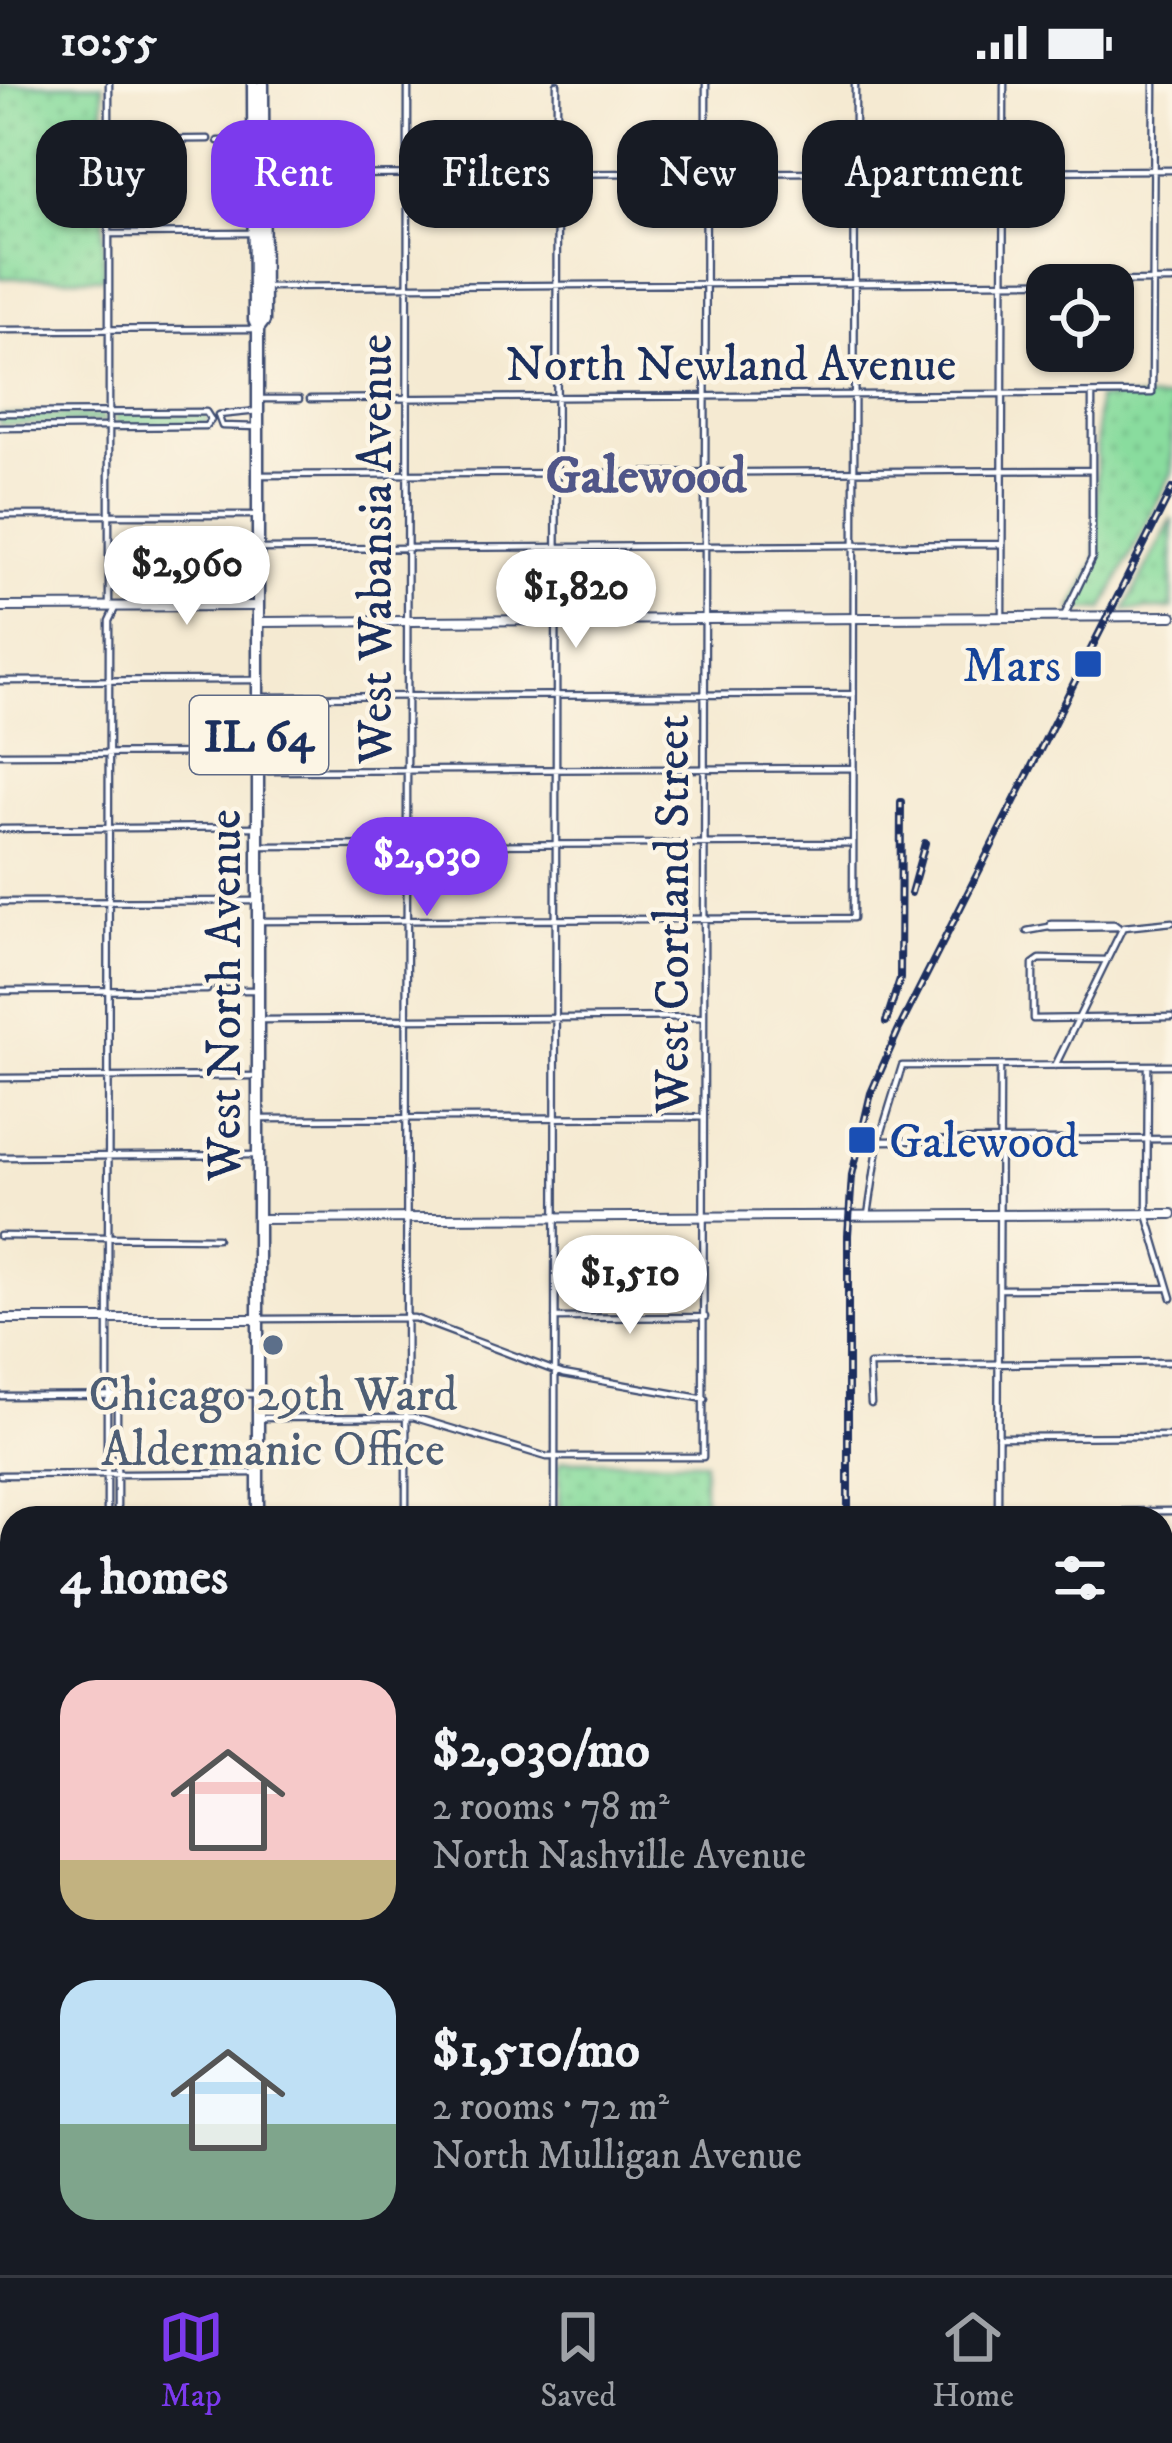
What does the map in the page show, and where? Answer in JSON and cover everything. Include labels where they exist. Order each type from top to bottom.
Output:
[{"type":"main road","name":"West North Avenue","points":[[254,84],[257,120]]},
{"type":"main road","name":"West North Avenue","points":[[260,120],[263,84]]},
{"type":"main road","name":"West North Avenue","points":[[258,1506],[259,515],[258,328],[254,320],[259,228]]},
{"type":"street","points":[[109,84],[109,120]]},
{"type":"street","name":"West Wabansia Avenue","points":[[408,84],[408,120]]},
{"type":"street","points":[[556,84],[556,120]]},
{"type":"street","name":"West Cortland Street","points":[[706,84],[706,120]]},
{"type":"street","points":[[855,84],[855,120]]},
{"type":"street","points":[[1004,84],[1004,120]]},
{"type":"street","points":[[1152,281],[1154,84]]},
{"type":"street","points":[[187,139],[208,139]]},
{"type":"street","points":[[1065,171],[1172,170]]},
{"type":"street","points":[[107,1506],[111,1395],[109,228]]},
{"type":"street","name":"West Wabansia Avenue","points":[[406,1506],[408,228]]},
{"type":"street","points":[[555,1506],[556,228]]},
{"type":"street","name":"West Cortland Street","points":[[555,1458],[703,1456],[706,228]]},
{"type":"street","points":[[259,920],[853,917],[854,228]]},
{"type":"street","points":[[1002,617],[1003,228]]},
{"type":"street","points":[[109,234],[259,233]]},
{"type":"street","name":"North Newland Avenue","points":[[310,399],[1152,393],[1152,281]]},
{"type":"street","points":[[259,287],[1172,281]]},
{"type":"street","points":[[0,330],[258,328]]},
{"type":"street","points":[[1064,617],[1092,558],[1092,394]]},
{"type":"street","points":[[258,427],[221,426],[218,418],[299,399]]},
{"type":"street","points":[[0,413],[206,412],[211,420],[206,426],[0,428]]},
{"type":"street","points":[[258,475],[1092,470]]},
{"type":"street","points":[[0,515],[259,515]]},
{"type":"street","points":[[259,549],[1002,544]]},
{"type":"street","points":[[109,606],[110,622]]},
{"type":"street","points":[[0,607],[258,606]]},
{"type":"street","points":[[259,622],[1172,616]]},
{"type":"street","points":[[0,680],[259,680]]},
{"type":"street","points":[[259,697],[854,694]]},
{"type":"street","points":[[0,754],[259,753]]},
{"type":"street","points":[[259,771],[853,768]]},
{"type":"street","points":[[0,829],[259,827]]},
{"type":"street","points":[[259,846],[853,843]]},
{"type":"street","points":[[0,902],[259,901]]},
{"type":"street","points":[[1027,932],[1172,922]]},
{"type":"street","points":[[1054,1066],[1121,927]]},
{"type":"street","points":[[1107,960],[1040,959],[1033,964],[1033,1019],[1172,1017]]},
{"type":"street","points":[[217,990],[259,989]]},
{"type":"street","points":[[0,991],[207,990]]},
{"type":"street","points":[[259,1020],[704,1017]]},
{"type":"street","points":[[868,1215],[879,1141],[902,1066],[1172,1066]]},
{"type":"street","points":[[998,1506],[1000,1066]]},
{"type":"street","points":[[1148,1066],[1147,1214],[1172,1298]]},
{"type":"street","points":[[0,1078],[259,1076]]},
{"type":"street","points":[[259,1119],[704,1117]]},
{"type":"street","points":[[879,1141],[1172,1139]]},
{"type":"street","points":[[0,1157],[259,1155]]},
{"type":"street","points":[[259,1219],[1172,1214]]},
{"type":"street","points":[[0,1236],[217,1238]]},
{"type":"street","points":[[999,1289],[1170,1288]]},
{"type":"street","points":[[555,1318],[705,1317]]},
{"type":"street","points":[[0,1318],[406,1318],[555,1372],[705,1399]]},
{"type":"street","points":[[871,1404],[869,1365],[1172,1362]]},
{"type":"street","points":[[0,1396],[258,1394]]},
{"type":"street","points":[[111,1395],[118,1401],[117,1506]]},
{"type":"street","points":[[258,1418],[407,1417],[555,1458]]},
{"type":"street","points":[[998,1437],[1172,1436]]},
{"type":"street","points":[[0,1475],[258,1473]]},
{"type":"green space","points":[[0,84],[103,84],[103,120],[36,120],[36,228],[104,228],[104,278],[0,278]]},
{"type":"green space","points":[[1097,398],[1172,399],[1172,472],[1103,610],[1072,609],[1096,560]]},
{"type":"green space","points":[[115,414],[206,414],[209,421],[116,424]]},
{"type":"green space","points":[[0,415],[102,415],[105,422],[0,425]]},
{"type":"green space","points":[[1172,518],[1172,609],[1125,610],[1125,609]]},
{"type":"green space","points":[[704,1461],[704,1506],[559,1506],[559,1464]]},
{"type":"railway","points":[[848,1506],[848,1235],[852,1175],[871,1093],[1172,489]]},
{"type":"railway","points":[[886,1022],[900,979],[901,802]]},
{"type":"railway","points":[[911,893],[925,843]]},
{"type":"place","name":"Mars","points":[[1088,664]]},
{"type":"place","name":"Galewood","points":[[862,1140]]},
{"type":"place","name":"Chicago 29th Ward Aldermanic Office","points":[[273,1345]]},
{"type":"district","name":"Galewood","points":[[646,474]]}]
